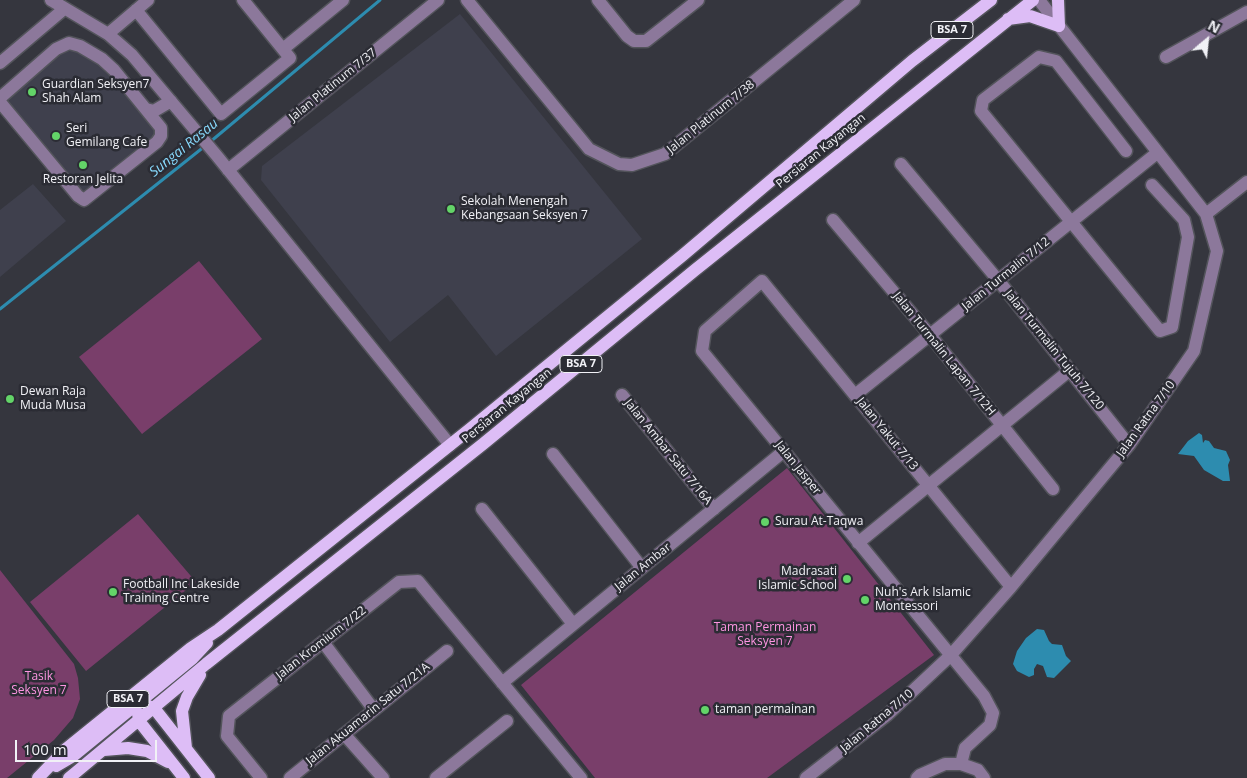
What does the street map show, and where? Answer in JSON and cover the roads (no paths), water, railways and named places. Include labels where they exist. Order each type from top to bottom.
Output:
[{"type":"main road","name":"Persiaran Kayangan","points":[[41,776],[74,743],[191,648],[218,630],[450,445],[683,255],[912,61],[991,0]]},
{"type":"main road","name":"Persiaran Kayangan","points":[[69,778],[206,664],[483,444],[695,270],[1033,0]]},
{"type":"main road","points":[[1008,19],[1030,16],[1059,26],[1058,0]]},
{"type":"main road","points":[[41,776],[73,756],[193,658],[218,630]]},
{"type":"main road","points":[[186,749],[182,711],[192,687],[206,664]]},
{"type":"main road","points":[[138,703],[154,708],[209,778]]},
{"type":"main road","points":[[138,703],[139,721],[184,778]]},
{"type":"main road","points":[[104,750],[128,748],[147,751],[172,764]]},
{"type":"street","points":[[52,0],[108,34],[132,55],[217,156],[450,445]]},
{"type":"street","points":[[108,34],[148,0]]},
{"type":"street","points":[[243,0],[287,53]]},
{"type":"street","points":[[136,10],[221,114],[343,0]]},
{"type":"street","name":"Jalan Platinum 7/37","points":[[228,170],[438,0]]},
{"type":"street","name":"Jalan Platinum 7/38","points":[[467,0],[589,149],[619,164],[632,165],[650,161],[672,149],[854,0]]},
{"type":"street","points":[[598,0],[627,36],[634,41],[646,41],[698,0]]},
{"type":"street","name":"Jalan Ratna 7/10","points":[[807,778],[887,715],[950,656],[1011,587],[1129,445],[1194,351],[1216,251],[1206,214],[1039,0]]},
{"type":"street","points":[[0,63],[64,9]]},
{"type":"street","points":[[1166,56],[1247,12]]},
{"type":"street","points":[[0,98],[56,49],[69,43],[80,46],[102,59],[114,70],[159,125],[161,136],[157,142],[84,200],[78,196],[0,102]]},
{"type":"street","points":[[1126,150],[1056,61],[1039,57],[983,100],[981,111],[1160,331],[1172,327],[1188,237],[1184,220],[1152,185]]},
{"type":"street","points":[[146,109],[154,111],[173,103]]},
{"type":"street","points":[[159,125],[162,114],[173,103]]},
{"type":"street","name":"Jalan Turmalin 7/12","points":[[855,395],[1157,153]]},
{"type":"street","name":"Jalan Turmalin Tujuh 7/120","points":[[901,164],[998,280],[1129,445]]},
{"type":"street","points":[[1206,214],[1247,182]]},
{"type":"street","name":"Jalan Turmalin Lapan 7/12H","points":[[833,220],[930,335],[1053,489]]},
{"type":"street","name":"Jalan Yakut 7/13","points":[[702,351],[705,331],[762,281],[1011,587]]},
{"type":"street","name":"Jalan Jasper","points":[[702,351],[984,696],[994,713],[990,725],[965,748],[961,764]]},
{"type":"street","points":[[858,543],[1070,370]]},
{"type":"street","name":"Jalan Ambar Satu 7/16A","points":[[622,395],[714,509]]},
{"type":"street","name":"Jalan Ambar","points":[[502,683],[784,452]]},
{"type":"street","points":[[553,454],[642,568]]},
{"type":"street","points":[[482,509],[573,624]]},
{"type":"street","name":"Jalan Kromium 7/22","points":[[261,778],[227,736],[229,716],[399,582],[418,581],[502,683]]},
{"type":"street","points":[[323,642],[374,710]]},
{"type":"street","name":"Jalan Akuamarin Satu 7/21A","points":[[290,778],[447,651]]},
{"type":"street","points":[[502,683],[581,778]]},
{"type":"street","points":[[436,778],[507,721]]},
{"type":"street","points":[[344,734],[383,778]]},
{"type":"street","points":[[917,778],[945,764],[961,764],[978,770],[984,778]]},
{"type":"water","points":[[1199,433],[1202,435],[1203,443],[1205,440],[1209,441],[1214,448],[1226,451],[1230,460],[1228,465],[1230,481],[1223,481],[1204,470],[1194,456],[1178,454],[1188,441]]},
{"type":"water","points":[[1037,629],[1044,630],[1052,644],[1062,645],[1066,656],[1071,661],[1054,678],[1047,677],[1043,666],[1037,664],[1034,669],[1034,675],[1029,677],[1017,671],[1013,664],[1017,651],[1026,638]]},
{"type":"waterway","name":"Sungai Rasau","points":[[210,142],[380,0]]},
{"type":"waterway","name":"Sungai Rasau","points":[[0,309],[205,146]]},
{"type":"place","name":"Guardian Seksyen7 Shah Alam","points":[[32,92]]},
{"type":"place","name":"Seri Gemilang Cafe","points":[[56,136]]},
{"type":"place","name":"Restoran Jelita","points":[[83,165]]},
{"type":"place","name":"Sekolah Menengah Kebangsaan Seksyen 7","points":[[451,209]]},
{"type":"place","name":"Dewan Raja Muda Musa","points":[[10,399]]},
{"type":"place","name":"Surau At-Taqwa","points":[[765,522]]},
{"type":"place","name":"Madrasati Islamic School","points":[[847,579]]},
{"type":"place","name":"Football Inc Lakeside Training Centre","points":[[113,592]]},
{"type":"place","name":"Nuh's Ark Islamic Montessori","points":[[865,600]]},
{"type":"place","name":"taman permainan","points":[[705,710]]},
{"type":"park label","name":"Taman Permainan Seksyen 7","points":[[765,635]]},
{"type":"park label","name":"Tasik Seksyen 7","points":[[39,684]]}]
